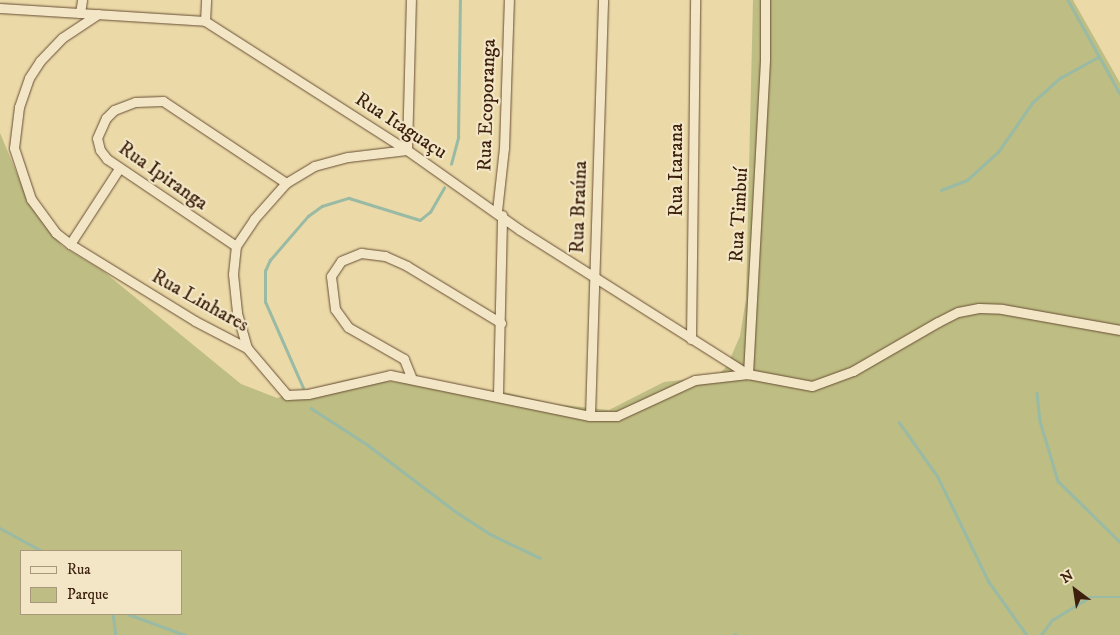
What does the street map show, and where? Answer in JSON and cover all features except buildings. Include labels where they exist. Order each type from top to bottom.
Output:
[{"type":"street","points":[[80,13],[82,0]]},
{"type":"street","points":[[205,21],[206,0]]},
{"type":"street","points":[[247,348],[234,295],[236,246],[254,219],[286,183],[326,161],[406,150],[411,0]]},
{"type":"street","name":"Rua Ecoporanga","points":[[498,395],[501,323],[500,213],[509,0]]},
{"type":"street","name":"Rua Braúna","points":[[590,416],[603,0]]},
{"type":"street","name":"Rua Itarana","points":[[691,340],[695,0]]},
{"type":"street","name":"Rua Timbuí","points":[[748,374],[765,58],[764,0]]},
{"type":"street","name":"Rua Itaguaçu","points":[[0,8],[205,21],[406,150],[691,340],[748,374]]},
{"type":"street","name":"Rua Linhares","points":[[98,14],[62,38],[40,60],[30,78],[14,129],[17,162],[32,199],[56,233],[70,244],[195,321],[247,348],[287,395],[308,394],[390,375],[498,395],[590,416],[617,416],[695,380],[748,374]]},
{"type":"street","name":"Rua Ipiranga","points":[[236,246],[118,170],[100,150],[97,138],[100,127],[122,106],[149,100],[163,101],[286,183]]},
{"type":"street","points":[[70,244],[118,170]]},
{"type":"street","points":[[412,379],[404,359],[348,327],[335,309],[331,276],[341,261],[361,253],[385,256],[501,323]]},
{"type":"street","points":[[748,374],[812,386],[853,370],[958,312],[979,308],[1002,308],[1120,330]]},
{"type":"green space","points":[[753,0],[1073,0],[1120,83],[1120,635],[0,635],[0,133],[30,205],[62,246],[103,271],[241,384],[277,398],[354,378],[508,393],[554,404],[609,410],[664,382],[717,376],[727,366],[740,336],[746,299]]},
{"type":"waterway","points":[[451,164],[458,137],[460,0]]},
{"type":"waterway","points":[[1068,0],[1120,94]]},
{"type":"waterway","points":[[941,190],[967,180],[998,152],[1032,103],[1060,78],[1098,57]]},
{"type":"waterway","points":[[303,388],[265,302],[265,271],[270,260],[308,216],[322,206],[349,198],[420,220],[430,212],[444,188]]},
{"type":"waterway","points":[[1037,393],[1040,421],[1058,481],[1120,542]]},
{"type":"waterway","points":[[311,408],[368,445],[455,511],[490,534],[540,558]]},
{"type":"waterway","points":[[899,422],[938,477],[989,582],[1027,635]]},
{"type":"waterway","points":[[0,528],[40,550]]},
{"type":"waterway","points":[[1041,635],[1052,620],[1090,597],[1120,597]]},
{"type":"waterway","points":[[113,615],[116,635]]},
{"type":"waterway","points":[[131,615],[185,635]]}]
